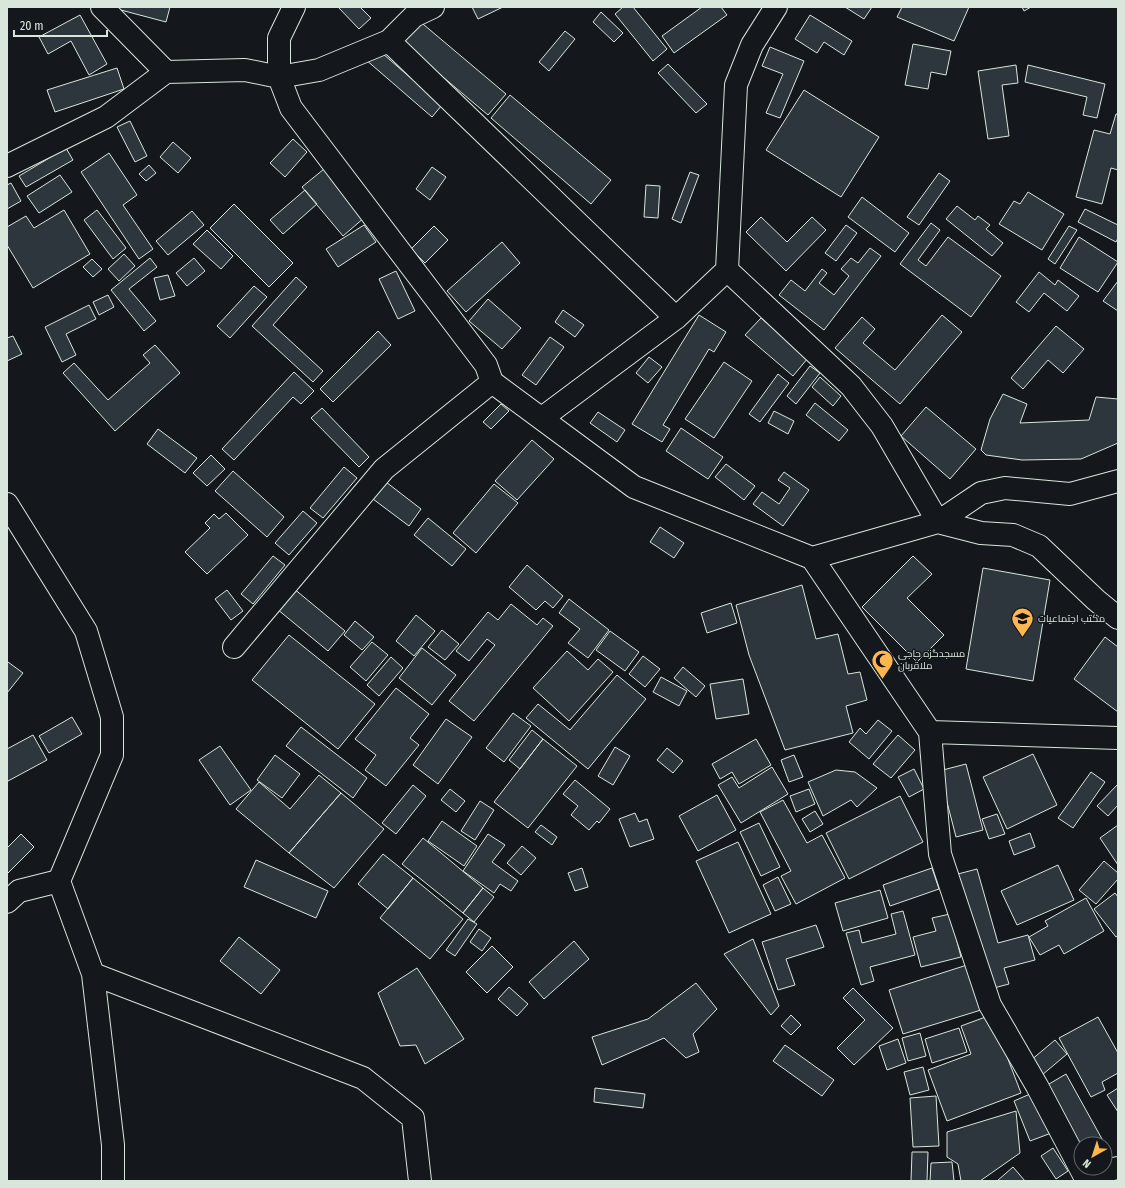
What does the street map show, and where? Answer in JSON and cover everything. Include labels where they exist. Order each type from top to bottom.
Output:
[{"type":"street","points":[[102,7],[166,72]]},
{"type":"street","points":[[294,7],[280,38],[279,77],[291,108],[486,365],[492,382],[634,487],[812,558],[930,732],[940,854],[990,1005],[1037,1086],[1084,1175],[1118,1168]]},
{"type":"street","points":[[7,166],[106,117],[166,72],[245,70],[279,77],[319,70],[389,41],[414,16],[433,7]]},
{"type":"street","points":[[542,418],[676,318],[727,270],[736,85],[752,45],[776,7]]},
{"type":"street","points":[[389,41],[676,318]]},
{"type":"street","points":[[727,270],[851,386],[882,426],[938,522],[981,533],[1013,535],[1039,546],[1096,600],[1118,618]]},
{"type":"street","points":[[234,648],[384,469],[492,382]]},
{"type":"street","points":[[812,558],[938,522],[981,493],[1006,488],[1070,494],[1118,481]]},
{"type":"street","points":[[7,504],[86,631],[112,717],[112,755],[59,881],[93,974],[113,1145],[113,1181]]},
{"type":"street","points":[[930,732],[1118,738]]},
{"type":"street","points":[[7,902],[19,891],[59,881]]},
{"type":"street","points":[[93,974],[363,1078],[413,1118],[420,1181]]},
{"type":"building","points":[[118,7],[170,7],[166,22],[117,9]]},
{"type":"building","points":[[338,7],[360,7],[371,18],[359,29]]},
{"type":"building","points":[[472,7],[503,7],[478,19]]},
{"type":"building","points":[[623,7],[633,7],[667,49],[653,61],[615,14]]},
{"type":"building","points":[[702,7],[721,7],[727,15],[674,53],[662,36]]},
{"type":"building","points":[[845,7],[872,7],[864,19]]},
{"type":"building","points":[[902,7],[969,7],[954,41],[897,17]]},
{"type":"building","points":[[1022,7],[1031,7],[1024,11]]},
{"type":"building","points":[[601,12],[623,33],[614,42],[593,22]]},
{"type":"building","points":[[80,15],[107,64],[89,75],[71,41],[48,54],[39,37]]},
{"type":"building","points":[[810,15],[852,41],[844,55],[824,42],[817,53],[795,39]]},
{"type":"building","points":[[417,19],[506,94],[488,115],[399,40]]},
{"type":"building","points":[[565,31],[575,39],[549,71],[539,62]]},
{"type":"building","points":[[913,44],[951,51],[946,75],[931,72],[928,89],[905,85]]},
{"type":"building","points":[[375,47],[442,105],[432,117],[365,59]]},
{"type":"building","points":[[770,47],[804,61],[780,118],[766,113],[783,74],[762,66]]},
{"type":"building","points":[[668,64],[707,104],[696,113],[658,73]]},
{"type":"building","points":[[1016,65],[1018,83],[1002,85],[1009,136],[988,139],[978,71]]},
{"type":"building","points":[[1028,65],[1105,84],[1097,118],[1083,115],[1087,97],[1025,82]]},
{"type":"building","points":[[117,68],[124,89],[55,112],[47,90]]},
{"type":"building","points":[[804,90],[879,137],[841,197],[766,150]]},
{"type":"building","points":[[510,95],[611,180],[591,204],[491,118]]},
{"type":"building","points":[[1116,114],[1118,114],[1118,170],[1111,168],[1102,204],[1076,197],[1094,130],[1110,134]]},
{"type":"building","points":[[130,121],[147,156],[135,162],[117,127]]},
{"type":"building","points":[[293,139],[307,152],[285,177],[270,163]]},
{"type":"building","points":[[173,142],[191,158],[178,173],[160,157]]},
{"type":"building","points":[[66,148],[73,160],[26,187],[19,176]]},
{"type":"building","points":[[109,153],[137,195],[123,205],[153,249],[139,259],[81,172]]},
{"type":"building","points":[[149,165],[156,173],[146,181],[139,174]]},
{"type":"building","points":[[432,167],[446,177],[430,200],[416,189]]},
{"type":"building","points":[[324,169],[365,217],[343,236],[302,187]]},
{"type":"building","points":[[690,172],[699,175],[681,223],[672,219]]},
{"type":"building","points":[[939,173],[950,181],[919,225],[907,217]]},
{"type":"building","points":[[60,175],[72,192],[39,213],[27,196]]},
{"type":"building","points":[[11,183],[21,201],[7,209],[7,185]]},
{"type":"building","points":[[646,185],[660,186],[658,218],[644,217]]},
{"type":"building","points":[[305,190],[317,204],[283,234],[270,220]]},
{"type":"building","points":[[1028,192],[1064,214],[1042,250],[999,224],[1014,201],[1020,204]]},
{"type":"building","points":[[862,197],[909,233],[895,252],[848,217]]},
{"type":"building","points":[[234,204],[293,263],[269,287],[210,228]]},
{"type":"building","points":[[957,206],[975,220],[978,216],[990,225],[986,229],[1003,243],[992,256],[946,219]]},
{"type":"building","points":[[1085,209],[1118,225],[1118,238],[1116,242],[1078,222]]},
{"type":"building","points":[[64,210],[90,254],[33,288],[7,245],[7,227],[26,216],[34,228]]},
{"type":"building","points":[[97,210],[126,248],[113,259],[84,220]]},
{"type":"building","points":[[192,211],[204,225],[168,255],[156,241]]},
{"type":"building","points":[[761,217],[787,242],[812,217],[826,230],[786,271],[746,232]]},
{"type":"building","points":[[931,223],[940,230],[918,260],[926,266],[948,237],[1001,276],[971,317],[900,264]]},
{"type":"building","points":[[364,225],[376,242],[338,267],[326,249]]},
{"type":"building","points":[[846,225],[857,233],[836,261],[825,253]]},
{"type":"building","points":[[434,226],[448,240],[425,263],[411,249]]},
{"type":"building","points":[[1069,226],[1077,230],[1055,264],[1048,259]]},
{"type":"building","points":[[207,230],[233,256],[221,269],[193,244]]},
{"type":"building","points":[[1079,237],[1118,262],[1098,292],[1060,268]]},
{"type":"building","points":[[502,242],[520,263],[466,312],[447,291]]},
{"type":"building","points":[[870,248],[881,256],[824,330],[779,295],[791,280],[805,291],[822,269],[827,273],[819,283],[834,295],[849,276],[841,269],[851,258],[858,263]]},
{"type":"building","points":[[124,254],[135,266],[119,281],[108,269]]},
{"type":"building","points":[[150,258],[157,267],[129,289],[156,321],[144,331],[111,290]]},
{"type":"building","points":[[194,258],[205,271],[187,286],[176,273]]},
{"type":"building","points":[[92,259],[102,269],[93,277],[83,267]]},
{"type":"building","points":[[396,271],[415,311],[398,319],[379,279]]},
{"type":"building","points":[[1039,272],[1055,285],[1058,280],[1079,296],[1067,311],[1044,293],[1029,312],[1016,302]]},
{"type":"building","points":[[168,275],[175,296],[160,300],[154,278]]},
{"type":"building","points":[[296,277],[307,287],[273,325],[323,371],[313,382],[252,326]]},
{"type":"building","points":[[1118,281],[1118,311],[1103,301]]},
{"type":"building","points":[[254,286],[267,297],[230,338],[217,326]]},
{"type":"building","points":[[108,295],[114,307],[99,315],[93,302]]},
{"type":"building","points":[[488,299],[521,328],[502,349],[469,321]]},
{"type":"building","points":[[89,305],[96,319],[66,334],[76,355],[62,362],[45,327]]},
{"type":"building","points":[[563,310],[584,325],[575,337],[555,322]]},
{"type":"building","points":[[699,315],[726,332],[714,352],[709,349],[663,425],[670,429],[662,442],[632,424]]},
{"type":"building","points":[[942,315],[962,332],[900,404],[835,348],[862,317],[875,329],[863,343],[895,370]]},
{"type":"building","points":[[761,318],[808,358],[793,376],[745,335]]},
{"type":"building","points":[[1056,326],[1084,349],[1063,373],[1048,360],[1023,389],[1011,378]]},
{"type":"building","points":[[378,331],[391,345],[333,402],[320,389]]},
{"type":"building","points":[[13,336],[22,354],[7,361],[7,338]]},
{"type":"building","points":[[550,337],[564,347],[536,385],[522,375]]},
{"type":"building","points":[[155,345],[180,373],[115,431],[63,373],[74,363],[108,400],[150,363],[143,355]]},
{"type":"building","points":[[649,357],[662,367],[648,383],[636,373]]},
{"type":"building","points":[[724,362],[752,381],[714,438],[685,419]]},
{"type":"building","points":[[810,366],[820,373],[796,404],[787,396]]},
{"type":"building","points":[[294,372],[314,391],[301,404],[293,397],[234,460],[222,449]]},
{"type":"building","points":[[778,374],[789,383],[760,422],[749,414]]},
{"type":"building","points":[[820,377],[841,396],[833,406],[812,387]]},
{"type":"building","points":[[1003,394],[1027,404],[1020,423],[1089,420],[1096,397],[1118,399],[1118,443],[1081,459],[1022,460],[986,455],[981,450],[990,419]]},
{"type":"building","points":[[815,403],[848,430],[839,441],[806,415]]},
{"type":"building","points":[[501,404],[509,411],[491,429],[483,422]]},
{"type":"building","points":[[926,407],[976,449],[950,479],[901,436]]},
{"type":"building","points":[[322,408],[369,457],[359,467],[311,418]]},
{"type":"building","points":[[774,411],[794,421],[788,434],[768,423]]},
{"type":"building","points":[[598,412],[625,430],[617,442],[590,423]]},
{"type":"building","points":[[681,428],[723,457],[708,479],[666,451]]},
{"type":"building","points":[[158,429],[197,458],[185,473],[147,444]]},
{"type":"building","points":[[532,440],[554,459],[517,500],[495,481]]},
{"type":"building","points":[[211,455],[225,469],[207,486],[193,473]]},
{"type":"building","points":[[726,464],[755,486],[744,500],[715,477]]},
{"type":"building","points":[[344,467],[357,478],[323,518],[310,508]]},
{"type":"building","points":[[233,471],[284,517],[267,537],[215,491]]},
{"type":"building","points":[[784,472],[809,490],[783,526],[753,504],[762,492],[779,504],[790,488],[778,480]]},
{"type":"building","points":[[386,482],[421,509],[409,526],[373,499]]},
{"type":"building","points":[[494,484],[518,503],[476,553],[453,533]]},
{"type":"building","points":[[303,511],[317,523],[289,555],[275,543]]},
{"type":"building","points":[[226,513],[248,535],[207,574],[185,552],[210,528],[205,523],[214,514],[219,519]]},
{"type":"building","points":[[428,518],[466,549],[452,566],[414,535]]},
{"type":"building","points":[[660,527],[684,543],[674,558],[650,542]]},
{"type":"building","points":[[273,556],[285,565],[253,604],[241,594]]},
{"type":"building","points":[[913,556],[932,574],[907,598],[944,635],[917,662],[862,607]]},
{"type":"building","points":[[527,565],[563,596],[553,608],[545,601],[536,610],[509,587]]},
{"type":"building","points":[[983,568],[1050,580],[1033,681],[966,669]]},
{"type":"building","points":[[802,585],[816,639],[838,634],[848,674],[860,672],[867,700],[846,706],[853,733],[785,750],[749,655],[736,605]]},
{"type":"building","points":[[293,588],[345,631],[328,651],[277,609]]},
{"type":"building","points":[[227,590],[243,611],[231,620],[215,599]]},
{"type":"building","points":[[569,599],[609,630],[588,658],[568,643],[580,629],[559,613]]},
{"type":"building","points":[[731,603],[737,623],[707,633],[701,613]]},
{"type":"building","points":[[511,604],[537,625],[543,618],[553,626],[474,721],[449,701],[495,645],[487,639],[469,661],[456,651],[488,612],[498,620]]},
{"type":"building","points":[[416,615],[435,631],[414,656],[396,641]]},
{"type":"building","points":[[355,621],[374,637],[362,650],[344,635]]},
{"type":"building","points":[[442,630],[459,644],[445,660],[428,647]]},
{"type":"building","points":[[610,631],[639,652],[625,671],[596,650]]},
{"type":"building","points":[[289,635],[375,704],[338,749],[252,680]]},
{"type":"building","points":[[1105,637],[1118,647],[1118,712],[1074,679]]},
{"type":"building","points":[[372,642],[388,655],[366,681],[350,667]]},
{"type":"building","points":[[422,648],[456,675],[432,705],[399,678]]},
{"type":"building","points":[[567,651],[588,670],[598,659],[613,672],[569,721],[533,688]]},
{"type":"building","points":[[643,656],[660,669],[645,687],[629,674]]},
{"type":"building","points":[[391,657],[403,668],[379,696],[367,685]]},
{"type":"building","points":[[8,662],[23,673],[7,693],[7,663]]},
{"type":"building","points":[[683,667],[705,686],[696,697],[674,678]]},
{"type":"building","points":[[617,675],[646,699],[588,769],[526,718],[538,704],[570,730]]},
{"type":"building","points":[[661,677],[687,691],[679,706],[653,692]]},
{"type":"building","points":[[743,679],[749,714],[716,719],[710,684]]},
{"type":"building","points":[[396,688],[429,714],[410,738],[419,745],[386,786],[365,770],[376,755],[355,739]]},
{"type":"building","points":[[513,713],[531,726],[504,762],[486,748]]},
{"type":"building","points":[[72,717],[82,734],[49,753],[39,736]]},
{"type":"building","points":[[446,719],[472,737],[438,784],[413,765]]},
{"type":"building","points":[[878,720],[892,731],[869,759],[849,742],[860,728],[866,734]]},
{"type":"building","points":[[301,727],[367,778],[353,798],[286,746]]},
{"type":"building","points":[[532,730],[543,739],[520,769],[509,760]]},
{"type":"building","points":[[33,735],[47,760],[8,781],[7,749]]},
{"type":"building","points":[[898,735],[915,750],[891,778],[873,764]]},
{"type":"building","points":[[543,739],[577,766],[528,828],[494,802]]},
{"type":"building","points":[[756,739],[771,765],[739,784],[732,772],[720,779],[712,764]]},
{"type":"building","points":[[220,746],[251,790],[230,805],[199,760]]},
{"type":"building","points":[[615,747],[630,756],[613,785],[598,776]]},
{"type":"building","points":[[667,748],[683,761],[673,773],[657,760]]},
{"type":"building","points":[[1033,754],[1057,805],[1007,829],[983,777]]},
{"type":"building","points":[[275,755],[300,774],[282,798],[257,780]]},
{"type":"building","points":[[794,755],[803,777],[789,782],[781,760]]},
{"type":"building","points":[[966,764],[983,830],[956,837],[939,771]]},
{"type":"building","points":[[772,767],[788,794],[741,823],[718,785],[732,777],[739,788]]},
{"type":"building","points":[[914,769],[924,789],[909,797],[898,777]]},
{"type":"building","points":[[836,770],[855,772],[877,788],[857,807],[851,800],[823,816],[808,782]]},
{"type":"building","points":[[1091,772],[1105,782],[1073,828],[1058,818]]},
{"type":"building","points":[[319,775],[341,793],[289,853],[236,809],[259,782],[290,809]]},
{"type":"building","points":[[575,780],[610,809],[599,823],[597,821],[589,830],[571,815],[578,806],[563,794]]},
{"type":"building","points":[[1118,784],[1118,805],[1108,816],[1097,806]]},
{"type":"building","points":[[413,785],[426,796],[396,834],[382,823]]},
{"type":"building","points":[[450,789],[465,801],[456,812],[441,800]]},
{"type":"building","points":[[809,789],[815,804],[796,812],[790,796]]},
{"type":"building","points":[[341,793],[384,829],[334,888],[289,853]]},
{"type":"building","points":[[717,795],[736,830],[698,851],[679,816]]},
{"type":"building","points":[[900,796],[923,842],[849,879],[826,833]]},
{"type":"building","points":[[783,800],[807,843],[822,835],[845,878],[796,904],[781,876],[791,871],[760,812]]},
{"type":"building","points":[[480,801],[494,810],[475,840],[461,831]]},
{"type":"building","points":[[815,811],[823,824],[810,832],[802,819]]},
{"type":"building","points":[[635,813],[639,822],[647,819],[654,839],[630,847],[619,819]]},
{"type":"building","points":[[997,814],[1005,834],[989,839],[982,819]]},
{"type":"building","points":[[442,821],[477,846],[464,866],[428,841]]},
{"type":"building","points":[[759,823],[780,867],[761,876],[740,832]]},
{"type":"building","points":[[541,825],[557,837],[552,845],[535,832]]},
{"type":"building","points":[[1118,825],[1118,865],[1100,838]]},
{"type":"building","points":[[1030,833],[1035,847],[1014,855],[1009,841]]},
{"type":"building","points":[[21,834],[34,847],[7,874],[7,848]]},
{"type":"building","points":[[488,834],[505,845],[492,862],[518,881],[511,891],[500,884],[494,893],[463,871]]},
{"type":"building","points":[[423,838],[483,888],[463,913],[402,864]]},
{"type":"building","points":[[738,842],[771,914],[729,933],[696,861]]},
{"type":"building","points":[[522,846],[536,858],[521,875],[507,863]]},
{"type":"building","points":[[383,854],[413,878],[388,909],[358,884]]},
{"type":"building","points":[[256,860],[328,891],[316,918],[244,887]]},
{"type":"building","points":[[1104,861],[1118,873],[1118,879],[1096,904],[1079,890]]},
{"type":"building","points":[[1058,865],[1074,900],[1017,925],[1001,891]]},
{"type":"building","points":[[582,868],[588,887],[575,891],[568,873]]},
{"type":"building","points":[[932,868],[939,889],[890,906],[883,885]]},
{"type":"building","points":[[977,869],[998,943],[1028,935],[1035,960],[1004,968],[1009,984],[990,989],[958,874]]},
{"type":"building","points":[[778,877],[791,904],[775,911],[763,885]]},
{"type":"building","points":[[413,878],[463,919],[430,959],[380,918]]},
{"type":"building","points":[[483,888],[494,897],[474,922],[463,913]]},
{"type":"building","points":[[880,890],[888,918],[843,931],[835,903]]},
{"type":"building","points":[[1115,893],[1118,897],[1118,936],[1116,937],[1094,909]]},
{"type":"building","points":[[1086,898],[1104,931],[1064,954],[1059,945],[1040,955],[1029,937],[1048,926],[1045,921]]},
{"type":"building","points":[[903,911],[915,955],[870,967],[874,981],[861,985],[846,933],[859,930],[862,943],[896,934],[891,914]]},
{"type":"building","points":[[950,914],[961,957],[921,967],[913,937],[936,931],[932,918]]},
{"type":"building","points":[[468,919],[477,924],[455,956],[446,950]]},
{"type":"building","points":[[816,925],[824,947],[786,959],[795,985],[778,990],[762,942]]},
{"type":"building","points":[[479,929],[491,938],[482,951],[470,942]]},
{"type":"building","points":[[239,937],[280,970],[261,994],[220,961]]},
{"type":"building","points":[[753,939],[779,1006],[771,1015],[724,954]]},
{"type":"building","points":[[574,941],[589,959],[544,999],[529,982]]},
{"type":"building","points":[[492,946],[513,967],[487,993],[466,972]]},
{"type":"building","points":[[967,965],[981,1010],[903,1034],[889,990]]},
{"type":"building","points":[[417,968],[464,1039],[425,1064],[416,1045],[400,1046],[378,993]]},
{"type":"building","points":[[696,983],[717,1009],[693,1034],[699,1052],[686,1058],[664,1038],[602,1065],[592,1037],[648,1019]]},
{"type":"building","points":[[509,987],[528,1004],[517,1016],[498,999]]},
{"type":"building","points":[[853,988],[893,1028],[854,1065],[837,1048],[865,1020],[843,998]]},
{"type":"building","points":[[791,1015],[801,1025],[791,1035],[781,1026]]},
{"type":"building","points":[[991,1015],[1021,1093],[947,1121],[928,1070],[971,1054],[961,1026]]},
{"type":"building","points":[[1098,1017],[1118,1053],[1118,1073],[1102,1082],[1105,1090],[1091,1097],[1059,1038]]},
{"type":"building","points":[[959,1028],[967,1052],[932,1063],[925,1039]]},
{"type":"building","points":[[920,1033],[926,1056],[908,1061],[902,1038]]},
{"type":"building","points":[[898,1039],[906,1063],[887,1070],[879,1046]]},
{"type":"building","points":[[1055,1040],[1067,1054],[1042,1075],[1030,1061]]},
{"type":"building","points":[[785,1045],[834,1080],[822,1096],[773,1061]]},
{"type":"building","points":[[923,1067],[929,1090],[910,1095],[904,1072]]},
{"type":"building","points":[[1066,1074],[1101,1136],[1073,1136],[1073,1140],[1044,1087]]},
{"type":"building","points":[[595,1088],[645,1094],[643,1108],[594,1102]]},
{"type":"building","points":[[1118,1088],[1118,1112],[1107,1095]]},
{"type":"building","points":[[1037,1091],[1054,1132],[1030,1141],[1014,1101]]},
{"type":"building","points":[[936,1096],[939,1146],[913,1147],[910,1098]]},
{"type":"building","points":[[1016,1111],[1020,1153],[980,1181],[961,1181],[958,1164],[947,1157],[947,1132]]},
{"type":"building","points":[[1053,1148],[1068,1171],[1056,1179],[1041,1156]]},
{"type":"building","points":[[912,1152],[928,1152],[927,1181],[911,1181]]},
{"type":"building","points":[[952,1162],[954,1181],[930,1181],[931,1163]]},
{"type":"building","points":[[1013,1167],[1025,1181],[997,1181]]},
{"type":"place","name":"مکتب اجتماعیات","points":[[1023,638]]},
{"type":"place","name":"مسجدگزه حاجی ملاقربان","points":[[883,680]]}]
